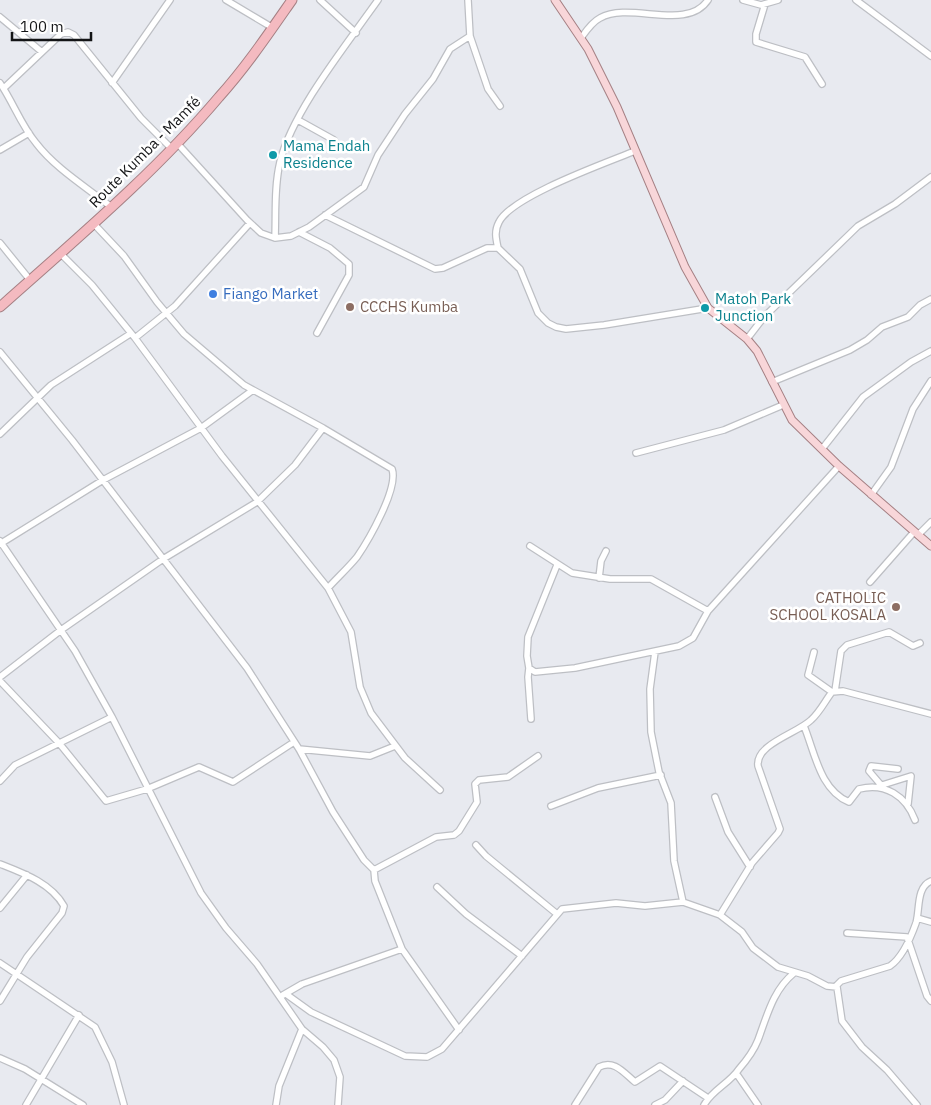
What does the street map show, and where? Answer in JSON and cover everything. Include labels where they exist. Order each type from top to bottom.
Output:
[{"type":"highway","name":"Route Kumba - Mamfé","points":[[0,307],[93,223],[174,146],[219,98],[292,0]]},
{"type":"main road","points":[[555,0],[581,38],[613,99],[685,266],[708,308],[746,339],[764,362],[792,420],[839,466],[931,546]]},
{"type":"street","points":[[112,83],[170,0]]},
{"type":"street","points":[[226,0],[273,28]]},
{"type":"street","points":[[320,0],[356,33]]},
{"type":"street","points":[[275,238],[277,178],[280,161],[298,120],[377,0]]},
{"type":"street","points":[[468,0],[470,36],[488,89],[500,106]]},
{"type":"street","points":[[581,38],[595,21],[602,16],[622,12],[686,14],[704,6],[708,0]]},
{"type":"street","points":[[743,0],[756,5],[778,0]]},
{"type":"street","points":[[856,0],[931,56]]},
{"type":"street","points":[[764,4],[756,34],[756,42],[805,57],[822,84]]},
{"type":"street","points":[[0,17],[42,52]]},
{"type":"street","points":[[110,206],[46,155],[28,133],[2,86],[61,34],[68,32],[74,35],[142,118],[174,146],[250,224],[261,233],[275,238],[291,236],[299,232],[364,187],[378,155],[405,114],[433,79],[450,49],[470,36]]},
{"type":"street","points":[[298,120],[334,140]]},
{"type":"street","points":[[0,150],[28,133]]},
{"type":"street","points":[[635,151],[543,190],[506,212],[496,228],[498,248],[520,270],[538,313],[548,323],[556,327],[604,325],[708,308]]},
{"type":"street","points":[[746,339],[764,317],[858,226],[912,193],[931,177]]},
{"type":"street","points":[[325,215],[435,269],[443,268],[487,248],[498,248]]},
{"type":"street","points":[[93,223],[124,256],[166,314],[207,354],[252,390],[389,466],[393,472],[387,501],[367,540],[350,565],[328,588]]},
{"type":"street","points":[[0,434],[68,372],[132,336],[166,314],[250,224]]},
{"type":"street","points":[[299,232],[330,248],[349,264],[349,274],[317,333]]},
{"type":"street","points":[[0,242],[30,280]]},
{"type":"street","points":[[60,253],[92,285],[258,502],[328,588],[351,632],[364,699],[371,713],[395,746],[440,790]]},
{"type":"street","points":[[772,382],[853,348],[882,328],[908,317],[920,305],[931,299]]},
{"type":"street","points":[[0,352],[39,398],[247,668],[299,749],[333,812],[364,860],[374,870],[375,881],[402,949],[459,1030]]},
{"type":"street","points":[[822,449],[864,397],[911,362],[931,352]]},
{"type":"street","points":[[871,495],[891,467],[912,409],[931,382]]},
{"type":"street","points":[[252,390],[201,428],[103,480],[0,543],[61,630],[112,717],[201,893],[283,995],[302,1029],[324,1047],[338,1068],[338,1105]]},
{"type":"street","points":[[636,453],[724,430],[784,405]]},
{"type":"street","points":[[294,742],[233,782],[199,767],[147,789],[110,801],[104,800],[59,744],[0,679],[61,630],[163,558],[258,502],[295,465],[323,428]]},
{"type":"street","points":[[530,668],[535,672],[566,669],[655,652],[679,646],[693,638],[708,611],[839,466]]},
{"type":"street","points":[[870,582],[916,534],[931,522]]},
{"type":"street","points":[[530,546],[572,574],[599,578],[651,579],[708,611]]},
{"type":"street","points":[[599,578],[601,561],[606,551]]},
{"type":"street","points":[[531,719],[528,676],[530,668],[527,656],[528,637],[557,565]]},
{"type":"street","points":[[720,915],[750,867],[780,829],[758,766],[759,756],[767,747],[804,726],[817,713],[833,692],[841,651],[847,645],[889,632],[913,646],[920,643]]},
{"type":"street","points":[[655,652],[651,684],[650,725],[661,775],[671,803],[674,861],[683,902]]},
{"type":"street","points":[[814,652],[808,675],[833,692],[843,691],[931,714]]},
{"type":"street","points":[[0,781],[15,765],[112,717]]},
{"type":"street","points":[[804,726],[824,777],[834,792],[851,802],[857,790],[879,786],[911,776],[908,804]]},
{"type":"street","points":[[299,749],[370,756],[395,746]]},
{"type":"street","points":[[374,870],[428,840],[454,835],[459,832],[477,802],[475,784],[478,780],[508,777],[538,756]]},
{"type":"street","points":[[898,769],[870,766],[869,771],[879,786],[894,792],[908,804],[915,820]]},
{"type":"street","points":[[551,806],[598,788],[661,775]]},
{"type":"street","points":[[715,797],[720,816],[728,832],[750,867]]},
{"type":"street","points":[[476,845],[486,856],[557,914]]},
{"type":"street","points":[[0,864],[27,875],[42,884],[60,899],[64,906],[62,913],[31,951],[0,1001]]},
{"type":"street","points":[[0,908],[27,875]]},
{"type":"street","points":[[283,995],[311,1012],[405,1056],[427,1057],[437,1053],[459,1030],[522,956],[548,929],[557,914],[566,908],[627,903],[644,906],[683,902],[720,915],[742,932],[753,948],[772,963],[794,973],[808,976],[824,985],[836,986],[841,981],[864,972],[890,966],[908,941],[917,918],[920,895],[927,882],[931,881]]},
{"type":"street","points":[[437,887],[466,914],[522,956]]},
{"type":"street","points":[[917,918],[931,922]]},
{"type":"street","points":[[847,933],[905,936],[927,996],[931,1001]]},
{"type":"street","points":[[283,995],[302,984],[402,949]]},
{"type":"street","points":[[0,963],[90,1022],[100,1034],[115,1071],[124,1105]]},
{"type":"street","points":[[704,1105],[708,1098],[736,1073],[756,1043],[763,1020],[782,984],[794,973]]},
{"type":"street","points":[[836,986],[842,1021],[862,1047],[887,1070],[917,1105]]},
{"type":"street","points":[[26,1105],[79,1015]]},
{"type":"street","points":[[276,1105],[279,1086],[302,1029]]},
{"type":"street","points":[[0,1058],[83,1105]]},
{"type":"street","points":[[575,1105],[600,1067],[604,1065],[616,1066],[634,1082],[660,1066],[708,1098]]},
{"type":"street","points":[[736,1073],[758,1105]]},
{"type":"street","points":[[655,1105],[665,1100],[683,1081]]},
{"type":"place","name":"Mama Endah Residence","points":[[273,155]]},
{"type":"place","name":"Fiango Market","points":[[213,294]]},
{"type":"place","name":"CCCHS Kumba","points":[[350,307]]},
{"type":"place","name":"Matoh Park Junction","points":[[705,308]]},
{"type":"place","name":"CATHOLIC SCHOOL KOSALA","points":[[896,607]]}]
